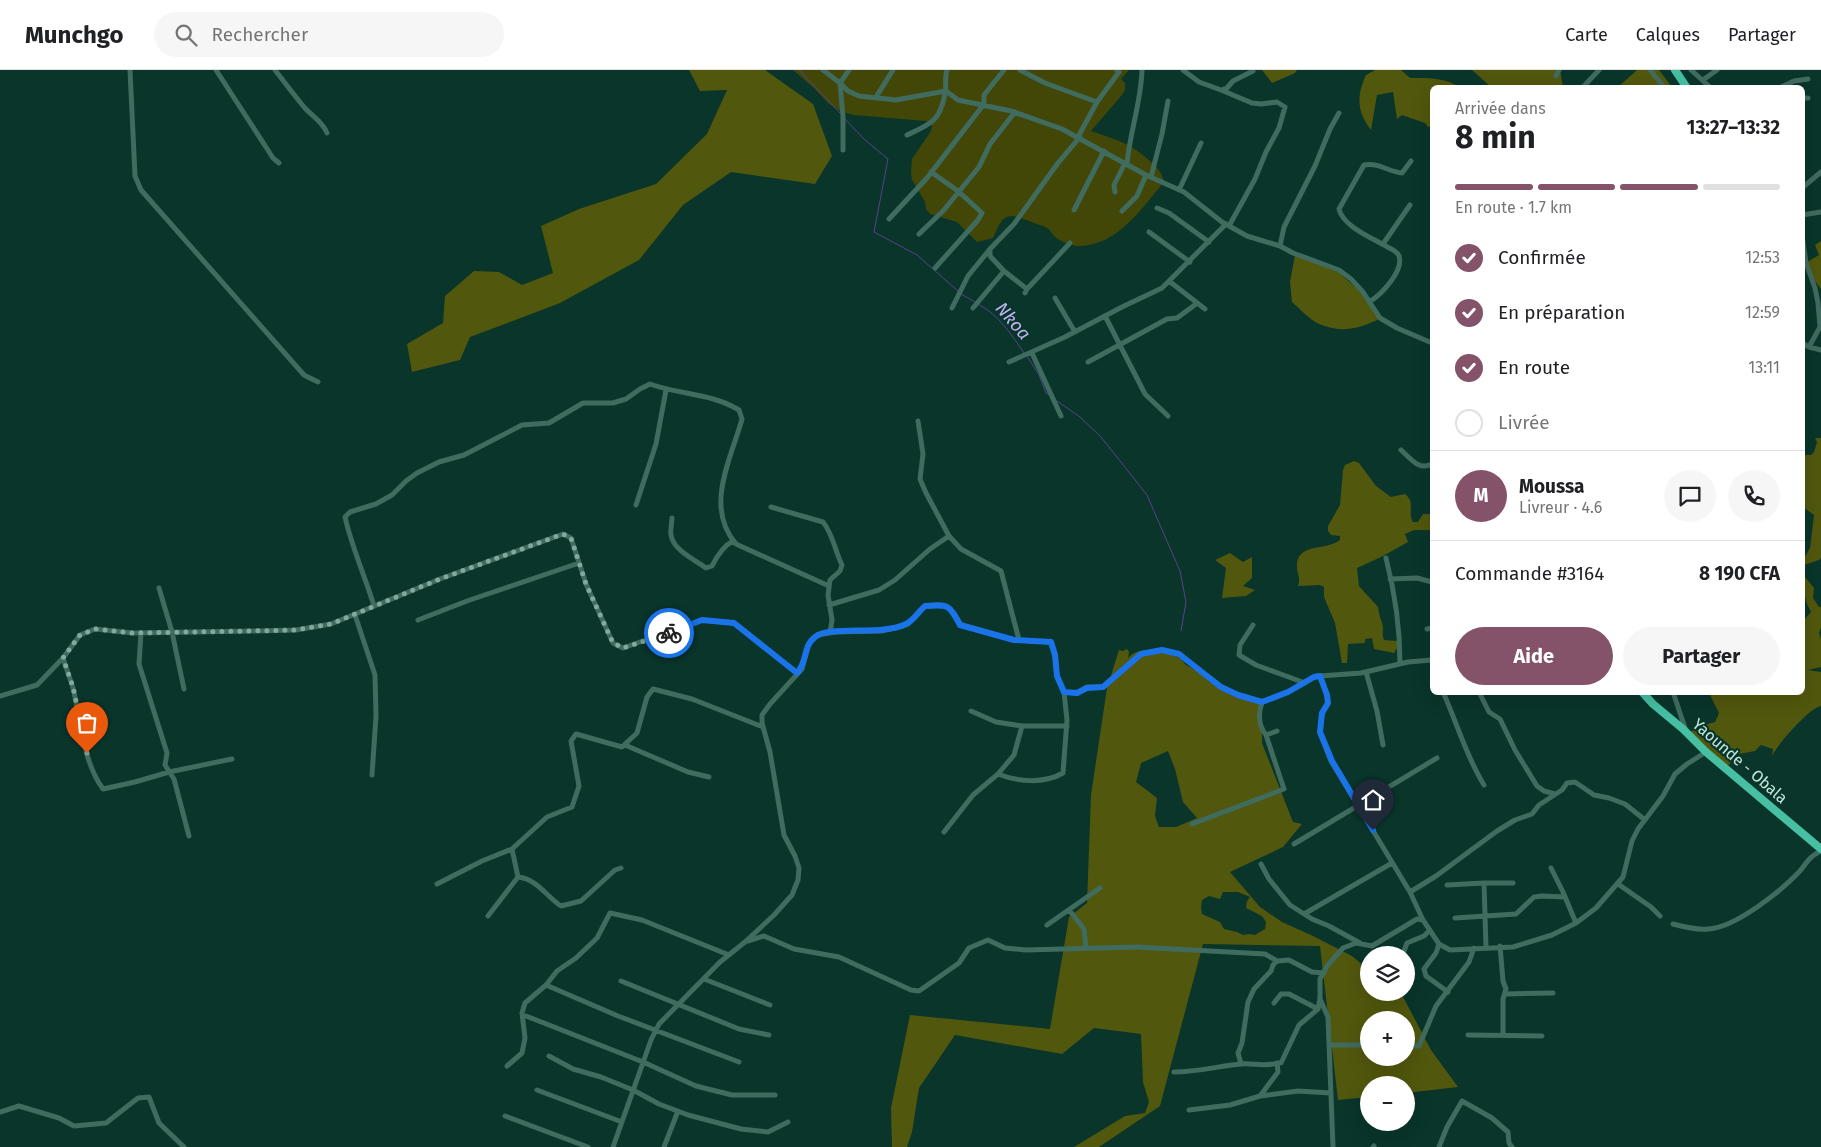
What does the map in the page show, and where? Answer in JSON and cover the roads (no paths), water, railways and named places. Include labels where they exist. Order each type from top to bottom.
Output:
[{"type":"highway","points":[[1675,70],[1684,85]]},
{"type":"highway","name":"Yaounde - Obala","points":[[1645,695],[1706,752],[1821,850]]},
{"type":"street","points":[[130,70],[135,176],[141,190],[304,375],[318,382]]},
{"type":"street","points":[[216,70],[273,158],[279,163]]},
{"type":"street","points":[[275,70],[296,99],[313,117],[324,125],[327,134]]},
{"type":"street","points":[[823,70],[848,91],[859,96],[896,100],[946,91],[958,100],[1015,112],[1079,137],[1148,176],[1179,190],[1228,225],[1247,236],[1280,246],[1293,253],[1339,270],[1351,278],[1380,318],[1430,343]]},
{"type":"street","points":[[843,150],[840,83],[849,70]]},
{"type":"street","points":[[876,97],[893,70]]},
{"type":"street","points":[[907,135],[932,124],[941,110],[946,91],[944,78],[948,70]]},
{"type":"street","points":[[889,218],[931,172],[984,104],[984,95],[1004,70]]},
{"type":"street","points":[[1020,70],[1045,83],[1069,90],[1096,102]]},
{"type":"street","points":[[952,308],[968,276],[1014,224],[1079,137],[1096,102],[1119,72],[1117,70]]},
{"type":"street","points":[[1114,192],[1114,185],[1126,163],[1142,87],[1142,70]]},
{"type":"street","points":[[1009,362],[1032,353],[1162,288],[1228,225],[1255,179],[1266,152],[1279,128],[1285,107],[1277,102],[1252,103],[1199,82],[1184,70]]},
{"type":"street","points":[[1585,85],[1599,70]]},
{"type":"street","points":[[1650,70],[1662,85]]},
{"type":"street","points":[[1691,70],[1708,85]]},
{"type":"street","points":[[1703,80],[1717,70]]},
{"type":"street","points":[[1222,90],[1227,88],[1233,81],[1253,71]]},
{"type":"street","points":[[1786,85],[1808,79]]},
{"type":"street","points":[[1122,211],[1136,196],[1148,176],[1162,134],[1168,101]]},
{"type":"street","points":[[919,234],[943,211],[979,167],[990,144],[1015,112]]},
{"type":"street","points":[[1280,246],[1284,227],[1339,113]]},
{"type":"street","points":[[1179,190],[1201,144]]},
{"type":"street","points":[[1074,210],[1104,151]]},
{"type":"street","points":[[1369,302],[1384,291],[1392,280],[1399,262],[1398,253],[1350,224],[1340,216],[1339,209],[1364,165],[1369,164],[1402,173],[1411,161]]},
{"type":"street","points":[[931,172],[958,191],[982,213],[978,220],[934,268]]},
{"type":"street","points":[[1805,185],[1821,172]]},
{"type":"street","points":[[1384,245],[1385,239],[1410,205]]},
{"type":"street","points":[[1158,208],[1169,212],[1209,242]]},
{"type":"street","points":[[1805,215],[1821,212]]},
{"type":"street","points":[[1149,232],[1190,262]]},
{"type":"street","points":[[990,249],[990,256],[1026,291],[1070,244]]},
{"type":"street","points":[[1805,256],[1815,288],[1820,327],[1809,347]]},
{"type":"street","points":[[973,308],[1004,271]]},
{"type":"street","points":[[1169,281],[1196,304],[1205,309]]},
{"type":"street","points":[[1055,298],[1075,332]]},
{"type":"street","points":[[1088,362],[1167,319],[1177,318],[1196,304]]},
{"type":"street","points":[[1105,316],[1145,394],[1168,416]]},
{"type":"street","points":[[1805,345],[1821,350]]},
{"type":"street","points":[[1032,353],[1061,416]]},
{"type":"street","points":[[374,606],[365,576],[352,545],[345,517],[350,512],[376,504],[392,495],[417,473],[439,462],[464,455],[522,425],[549,423],[584,403],[613,403],[626,399],[650,384],[666,390],[699,394],[728,403],[739,410],[742,420],[722,482],[721,513],[733,541],[829,586]]},
{"type":"street","points":[[636,505],[656,444],[666,390]]},
{"type":"street","points":[[918,421],[923,454],[920,479],[926,493],[949,536],[961,549],[1001,571],[1019,640]]},
{"type":"street","points":[[1401,450],[1418,466],[1426,468],[1430,465]]},
{"type":"street","points":[[771,507],[824,522],[829,528],[835,551],[842,565],[840,571],[830,580],[828,596],[832,620],[830,633]]},
{"type":"street","points":[[672,518],[671,536],[676,545],[686,555],[706,568],[712,566],[716,557],[727,544],[733,541]]},
{"type":"street","points":[[0,696],[37,685],[63,658],[80,635],[95,629],[141,633],[296,630],[331,624],[440,579],[563,534],[571,538],[586,584],[613,643],[623,648],[702,620],[734,623],[797,673]]},
{"type":"street","points":[[829,605],[879,590],[895,580],[949,536]]},
{"type":"street","points":[[1386,558],[1398,625],[1400,664]]},
{"type":"street","points":[[418,620],[467,601],[579,563]]},
{"type":"street","points":[[1390,578],[1417,578],[1430,581]]},
{"type":"street","points":[[159,588],[172,632],[184,689]]},
{"type":"street","points":[[613,1147],[651,1040],[659,1024],[729,955],[774,915],[792,895],[798,880],[799,868],[784,835],[762,715],[802,669],[809,643],[817,635],[881,631],[895,628],[908,624],[925,606],[944,604],[952,609],[960,625],[1019,640],[1051,642],[1055,655],[1057,676],[1064,692],[1067,726],[1063,773],[1038,780],[1022,781],[998,774]]},
{"type":"street","points":[[355,615],[375,675],[376,716],[372,775]]},
{"type":"street","points":[[1253,625],[1240,645],[1240,655],[1256,665],[1305,683]]},
{"type":"street","points":[[141,633],[139,664],[168,753],[165,765],[174,779],[189,836]]},
{"type":"street","points":[[1064,692],[1077,693],[1087,688],[1103,687],[1141,654],[1162,650],[1179,654],[1221,687],[1238,695],[1262,702],[1288,692],[1320,676],[1366,672],[1400,664],[1430,660]]},
{"type":"street","points":[[63,658],[73,687],[87,753],[96,780],[103,790],[169,772],[232,759]]},
{"type":"street","points":[[1366,672],[1377,711],[1383,745]]},
{"type":"street","points":[[1320,676],[1328,703],[1322,713],[1320,732],[1332,761],[1410,892],[1423,920],[1439,944],[1450,950],[1513,946],[1529,942],[1552,935],[1576,923],[1596,908],[1623,877],[1632,841],[1663,796],[1675,774],[1706,752]]},
{"type":"street","points":[[438,884],[482,861],[512,849],[547,817],[572,807],[579,786],[571,741],[576,734],[622,747],[637,733],[647,697],[653,689],[692,699],[763,727]]},
{"type":"street","points":[[1444,695],[1472,766],[1484,785]]},
{"type":"street","points":[[1480,695],[1489,712],[1500,719],[1515,750],[1537,786],[1544,792],[1555,794]]},
{"type":"street","points":[[1674,695],[1687,733]]},
{"type":"street","points":[[1192,824],[1284,789],[1266,735],[1259,721],[1262,702]]},
{"type":"street","points":[[971,711],[996,722],[1022,726],[1067,726]]},
{"type":"street","points":[[944,832],[973,795],[998,774],[1014,755],[1022,726]]},
{"type":"street","points":[[1266,735],[1277,731]]},
{"type":"street","points":[[625,745],[688,772],[709,777]]},
{"type":"street","points":[[1294,844],[1437,758]]},
{"type":"street","points":[[1410,892],[1436,876],[1497,831],[1515,820],[1532,814],[1540,805],[1562,790],[1567,783],[1575,782],[1594,795],[1625,804],[1645,820]]},
{"type":"street","points":[[488,916],[518,877],[512,849]]},
{"type":"street","points":[[1673,924],[1709,929],[1729,924],[1773,896],[1800,871],[1807,859],[1821,850]]},
{"type":"street","points":[[1304,914],[1392,862]]},
{"type":"street","points":[[1260,864],[1269,879],[1290,905],[1354,941],[1363,944]]},
{"type":"street","points":[[518,877],[527,878],[561,906],[581,901],[615,870],[621,868]]},
{"type":"street","points":[[1551,868],[1576,923]]},
{"type":"street","points":[[1484,882],[1486,947]]},
{"type":"street","points":[[1446,885],[1484,882],[1512,883]]},
{"type":"street","points":[[1618,884],[1651,907],[1660,916]]},
{"type":"street","points":[[1047,925],[1070,911],[1100,888]]},
{"type":"street","points":[[1455,918],[1516,914],[1534,897],[1565,898]]},
{"type":"street","points":[[1070,911],[1084,929],[1086,948]]},
{"type":"street","points":[[507,1066],[522,1053],[525,1038],[522,1014],[525,1003],[546,985],[557,970],[576,958],[597,938],[610,913],[642,920],[729,955]]},
{"type":"street","points":[[1174,1072],[1241,1064],[1281,1063],[1299,1025],[1318,1009],[1320,979],[1343,948],[1356,943],[1372,946],[1417,919],[1423,920]]},
{"type":"street","points":[[1406,946],[1407,943],[1424,936],[1430,930]]},
{"type":"street","points":[[745,942],[764,936],[794,949],[839,957],[911,990],[919,991],[959,963],[969,948],[988,940],[1005,948],[1026,950],[1136,947],[1265,954],[1277,960],[1289,960],[1312,972],[1324,973]]},
{"type":"street","points":[[1439,944],[1436,953],[1424,969],[1426,976],[1448,992]]},
{"type":"street","points":[[1500,946],[1502,981],[1506,989],[1504,994],[1503,1035]]},
{"type":"street","points":[[1415,1046],[1419,1046],[1436,1006],[1468,962],[1474,948]]},
{"type":"street","points":[[1241,1064],[1238,1053],[1242,1043],[1248,1002],[1254,989],[1271,971],[1277,960]]},
{"type":"street","points":[[704,979],[770,1005]]},
{"type":"street","points":[[621,981],[739,1030],[769,1035]]},
{"type":"street","points":[[546,985],[738,1062]]},
{"type":"street","points":[[1504,994],[1553,993]]},
{"type":"street","points":[[1274,1003],[1281,994],[1289,994],[1318,1009]]},
{"type":"street","points":[[1320,998],[1328,1017],[1334,1147]]},
{"type":"street","points":[[526,1016],[643,1062],[696,1086],[732,1095],[775,1095]]},
{"type":"street","points":[[1468,1036],[1542,1036]]},
{"type":"street","points":[[1330,1045],[1360,1045]]},
{"type":"street","points":[[549,1056],[573,1069],[601,1077],[634,1090],[659,1104],[741,1129],[768,1132],[788,1122]]},
{"type":"street","points":[[1260,1096],[1278,1072],[1277,1063]]},
{"type":"street","points":[[537,1090],[622,1122]]},
{"type":"street","points":[[1189,1110],[1230,1105],[1260,1096],[1298,1091],[1331,1093]]},
{"type":"street","points":[[0,1112],[19,1106],[59,1118],[74,1126],[106,1123],[138,1098],[149,1097],[159,1123],[184,1147]]},
{"type":"street","points":[[1439,1147],[1447,1127],[1462,1101],[1492,1118],[1508,1132],[1509,1144],[1512,1147]]},
{"type":"street","points":[[664,1147],[678,1111]]},
{"type":"street","points":[[505,1116],[588,1147]]},
{"type":"waterway","name":"Nkoa","points":[[799,70],[840,113]]},
{"type":"waterway","name":"Nkoa","points":[[844,118],[865,140],[888,159],[874,232],[917,255],[958,291]]},
{"type":"waterway","name":"Nkoa","points":[[961,294],[975,302]]},
{"type":"waterway","name":"Nkoa","points":[[978,304],[998,319],[1024,353]]},
{"type":"waterway","name":"Nkoa","points":[[1027,356],[1039,375],[1046,393],[1050,395]]},
{"type":"waterway","name":"Nkoa","points":[[1057,401],[1080,417],[1101,437],[1147,495],[1180,571],[1186,602],[1181,631]]}]
